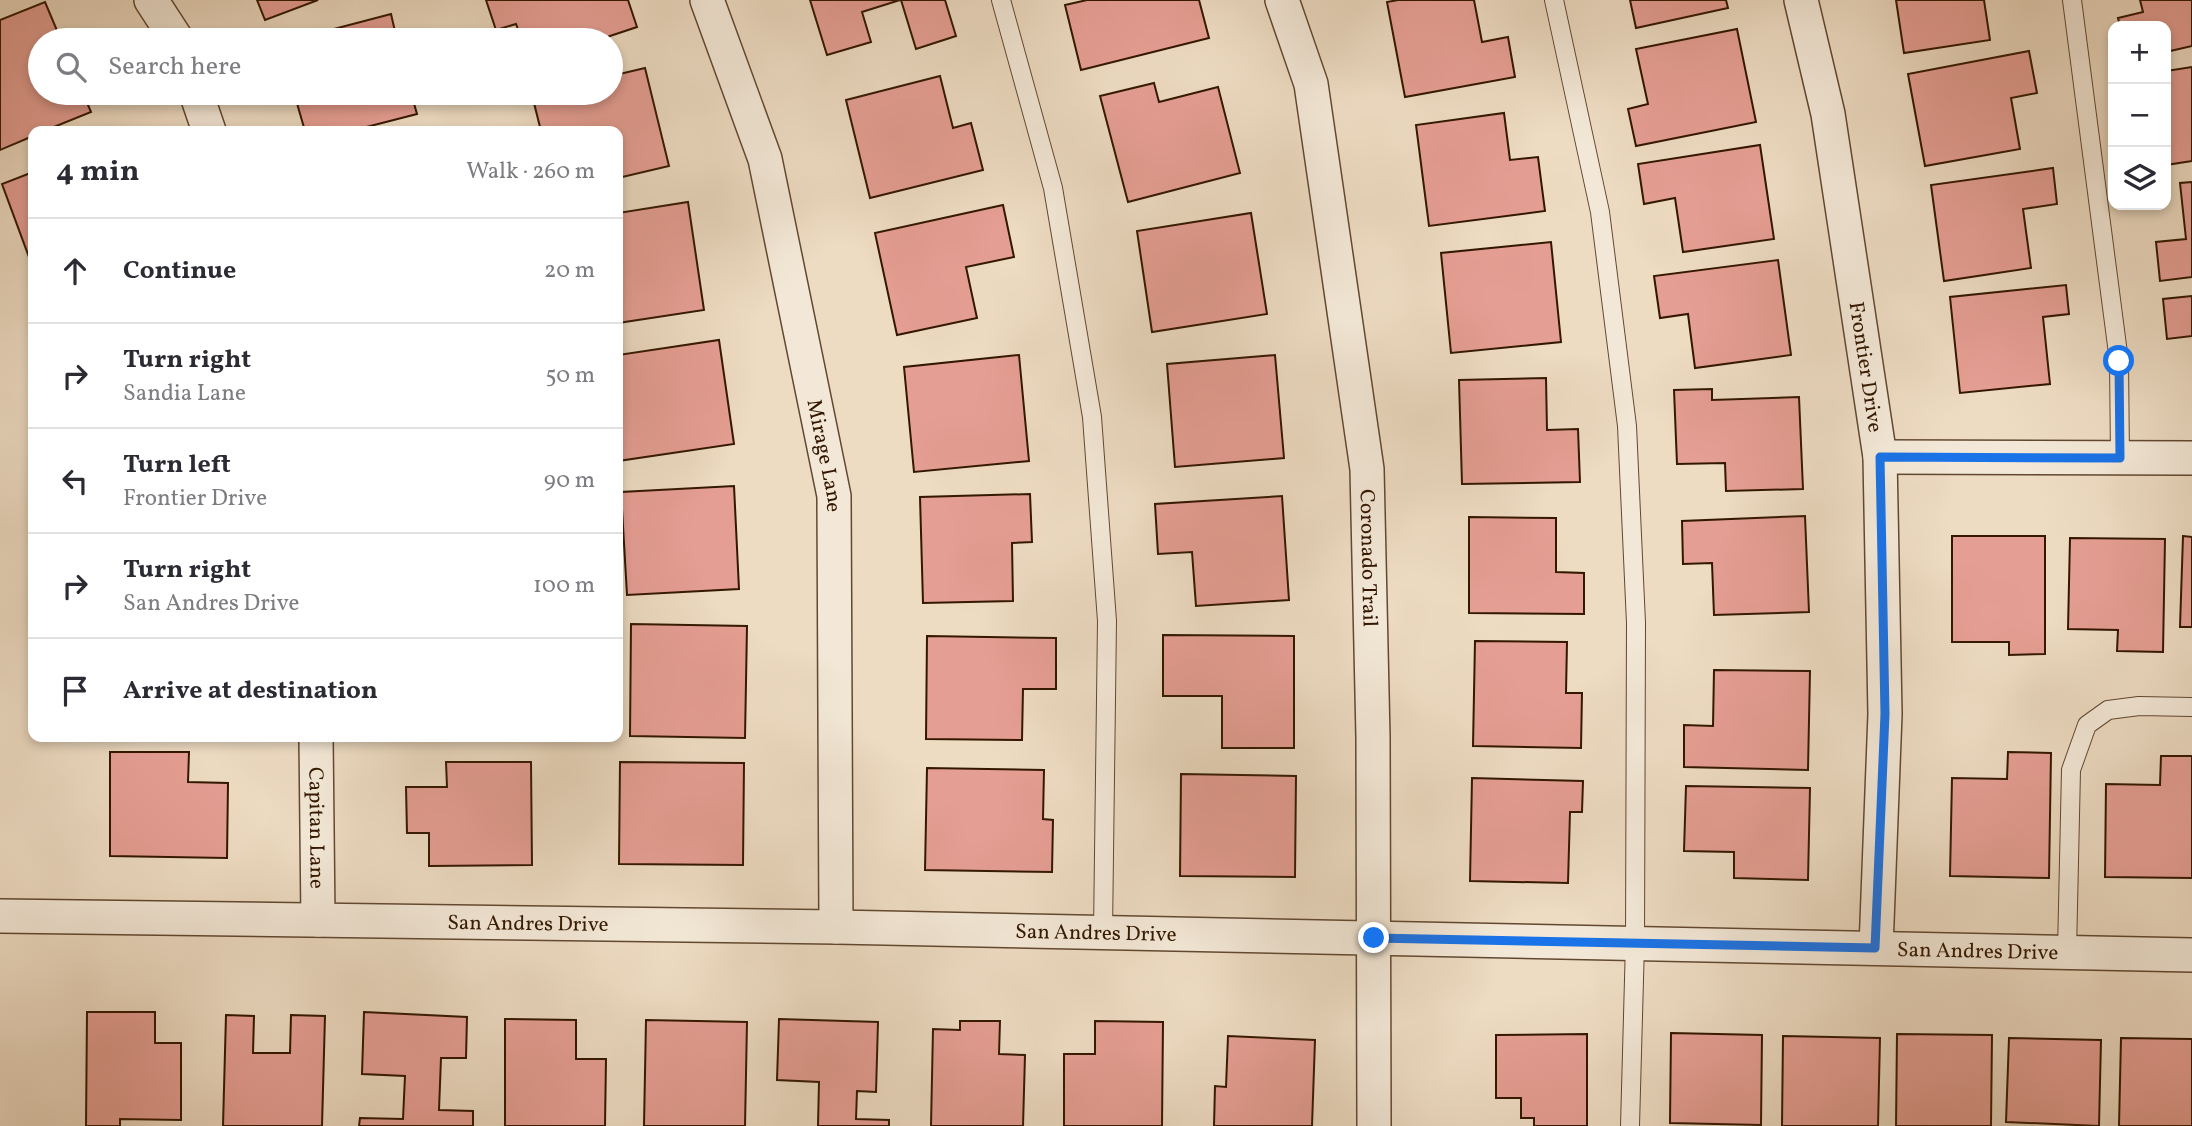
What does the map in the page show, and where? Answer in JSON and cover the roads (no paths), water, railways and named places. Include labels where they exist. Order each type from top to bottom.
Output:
[{"type":"street","points":[[151,0],[169,28]]},
{"type":"street","name":"Mirage Lane","points":[[707,0],[765,159],[834,496],[836,927]]},
{"type":"street","name":"Coronado Trail","points":[[1282,0],[1311,84],[1367,469],[1373,737],[1374,1126]]},
{"type":"street","name":"Frontier Drive","points":[[1801,0],[1828,114],[1880,457],[1885,714],[1875,948]]},
{"type":"street","points":[[200,105],[207,126]]},
{"type":"street","points":[[1880,457],[2192,458]]},
{"type":"street","name":"Capitan Lane","points":[[316,742],[318,920]]},
{"type":"street","name":"San Andres Drive","points":[[0,916],[836,927],[2192,955]]},
{"type":"lane","points":[[1001,0],[1052,188],[1092,417],[1107,621],[1103,932]]},
{"type":"lane","points":[[1554,0],[1600,212],[1627,426],[1636,623],[1635,943],[1630,1126]]},
{"type":"lane","points":[[2071,0],[2119,361],[2120,458]]},
{"type":"lane","points":[[2067,952],[2071,769],[2087,725],[2108,710],[2139,706],[2192,708]]}]
